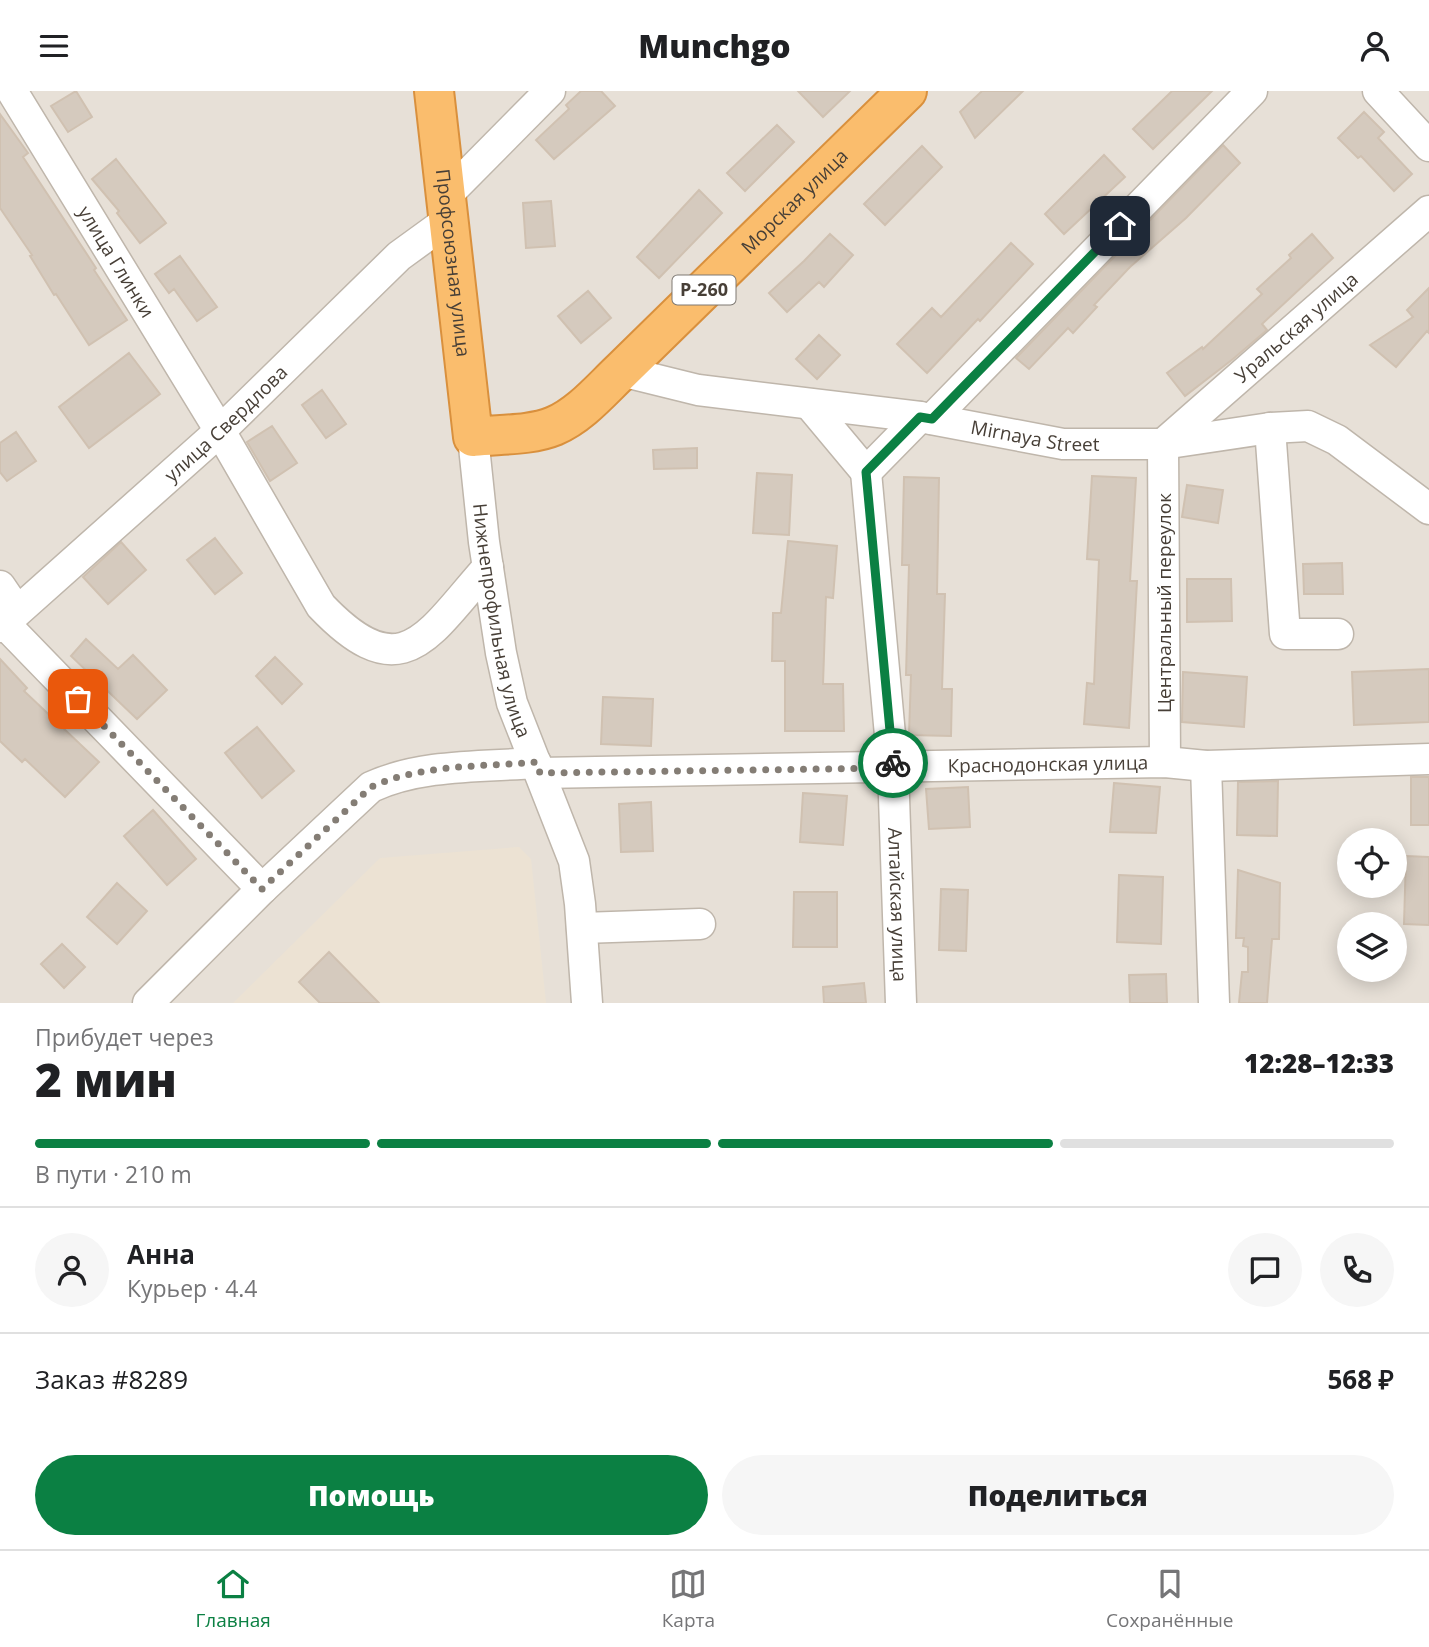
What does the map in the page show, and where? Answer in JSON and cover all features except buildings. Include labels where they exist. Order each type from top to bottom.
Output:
[{"type":"highway","name":"Профсоюзная улица","points":[[434,91],[473,437]]},
{"type":"highway","name":"Морская улица","points":[[473,437],[534,431],[554,426],[593,398],[907,91]]},
{"type":"street","name":"улица Глинки","points":[[12,91],[220,431],[321,606],[341,627],[379,649],[401,650],[425,638],[488,566]]},
{"type":"street","name":"улица Свердлова","points":[[7,620],[220,431],[400,257],[550,91]]},
{"type":"street","points":[[810,405],[866,472],[926,418],[1252,91]]},
{"type":"street","points":[[1378,91],[1429,146]]},
{"type":"street","name":"Уральская улица","points":[[1163,444],[1429,211]]},
{"type":"street","name":"Mirnaya Street","points":[[621,371],[698,390],[926,418],[1063,444],[1163,444],[1270,428],[1308,426],[1337,440],[1429,509]]},
{"type":"street","points":[[1270,428],[1284,634],[1338,634]]},
{"type":"street","name":"Нижнепрофильная улица","points":[[473,437],[488,566],[501,653],[512,703],[574,861],[587,1003]]},
{"type":"street","name":"Центральный переулок","points":[[1163,444],[1165,762]]},
{"type":"street","name":"Алтайская улица","points":[[866,472],[893,768],[901,1003]]},
{"type":"street","points":[[0,586],[7,620],[262,889]]},
{"type":"street","name":"Краснодонская улица","points":[[148,1003],[262,889],[371,787],[413,772],[538,768],[893,768],[1165,762],[1206,766],[1429,759]]},
{"type":"street","points":[[1206,766],[1214,1003]]},
{"type":"street","points":[[582,928],[700,924]]},
{"type":"shaded area","points":[[0,91],[1429,91],[1429,1003],[0,1003]]},
{"type":"shaded area","points":[[519,847],[531,859],[546,1003],[233,1003],[380,858]]},
{"type":"way so far","points":[[78,699],[262,889],[371,787],[413,772],[536,762],[540,773],[893,768],[893,763]]},
{"type":"route","points":[[893,763],[866,472],[920,417],[932,419],[1120,226]]}]
